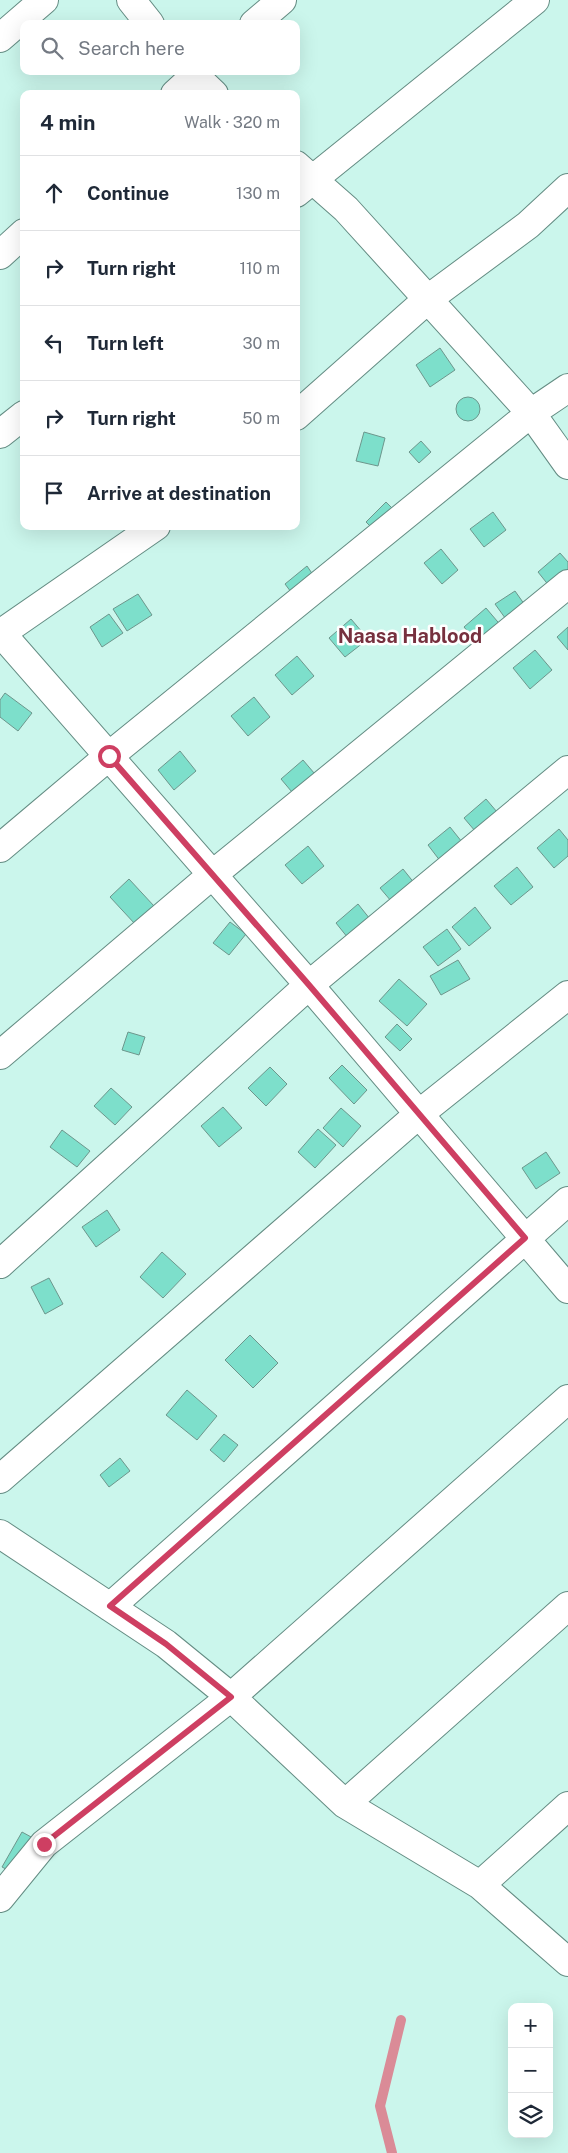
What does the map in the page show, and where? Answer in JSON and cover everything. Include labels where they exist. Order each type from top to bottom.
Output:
[{"type":"street","points":[[21,20],[44,0]]},
{"type":"street","points":[[131,0],[147,20]]},
{"type":"street","points":[[259,20],[282,0]]},
{"type":"street","points":[[535,0],[302,179],[346,209],[531,413],[568,465]]},
{"type":"street","points":[[0,38],[20,21]]},
{"type":"street","points":[[190,78],[208,90]]},
{"type":"street","points":[[300,412],[428,299],[528,225],[568,188]]},
{"type":"street","points":[[0,255],[20,237]]},
{"type":"street","points":[[0,848],[109,756],[531,413],[568,388]]},
{"type":"street","points":[[0,434],[20,418]]},
{"type":"street","points":[[150,530],[0,634],[309,985],[568,1289]]},
{"type":"street","points":[[0,1055],[212,875],[568,584]]},
{"type":"street","points":[[0,1264],[309,985],[568,770]]},
{"type":"street","points":[[0,1479],[420,1114],[568,995]]},
{"type":"street","points":[[110,1606],[568,1201]]},
{"type":"street","points":[[0,1898],[44,1844],[231,1697],[568,1399]]},
{"type":"street","points":[[0,1534],[166,1644],[231,1697],[345,1804],[480,1885],[568,1962]]},
{"type":"street","points":[[345,1804],[568,1606]]},
{"type":"street","points":[[480,1885],[568,1806]]},
{"type":"building","points":[[440,348],[455,370],[430,387],[416,365]]},
{"type":"building","points":[[468,397],[476,401],[480,409],[476,417],[468,421],[460,417],[456,409],[460,401]]},
{"type":"building","points":[[364,432],[385,438],[378,466],[356,461]]},
{"type":"building","points":[[421,441],[431,452],[419,463],[409,452]]},
{"type":"building","points":[[386,502],[402,518],[382,538],[366,522]]},
{"type":"building","points":[[493,512],[506,530],[484,547],[470,529]]},
{"type":"building","points":[[441,549],[458,570],[442,584],[424,563]]},
{"type":"building","points":[[560,553],[568,562],[568,580],[554,592],[538,572]]},
{"type":"building","points":[[307,566],[322,588],[300,604],[285,584]]},
{"type":"building","points":[[515,591],[527,608],[508,622],[495,604]]},
{"type":"building","points":[[138,594],[152,615],[127,631],[113,609]]},
{"type":"building","points":[[486,608],[503,628],[481,647],[464,627]]},
{"type":"building","points":[[109,614],[123,633],[102,647],[90,627]]},
{"type":"building","points":[[351,619],[368,639],[345,657],[329,638]]},
{"type":"building","points":[[568,627],[568,650],[557,637]]},
{"type":"building","points":[[535,650],[552,670],[530,689],[513,668]]},
{"type":"building","points":[[297,656],[314,676],[292,695],[275,675]]},
{"type":"building","points":[[5,693],[32,713],[18,731],[0,717],[0,700]]},
{"type":"building","points":[[254,697],[270,717],[248,736],[231,716]]},
{"type":"building","points":[[180,751],[196,771],[174,790],[158,770]]},
{"type":"building","points":[[303,760],[320,780],[297,798],[281,779]]},
{"type":"building","points":[[486,799],[503,819],[481,838],[464,818]]},
{"type":"building","points":[[450,827],[466,847],[444,866],[428,845]]},
{"type":"building","points":[[559,829],[568,840],[568,856],[554,868],[537,848]]},
{"type":"building","points":[[308,846],[324,866],[302,884],[285,865]]},
{"type":"building","points":[[517,867],[533,887],[511,905],[494,886]]},
{"type":"building","points":[[403,869],[419,889],[397,908],[380,888]]},
{"type":"building","points":[[129,879],[154,906],[135,924],[110,897]]},
{"type":"building","points":[[358,904],[374,924],[352,943],[336,923]]},
{"type":"building","points":[[475,907],[491,928],[469,946],[452,927]]},
{"type":"building","points":[[230,922],[246,934],[229,955],[213,943]]},
{"type":"building","points":[[447,929],[461,949],[438,966],[423,947]]},
{"type":"building","points":[[458,960],[470,979],[441,995],[430,976]]},
{"type":"building","points":[[399,979],[427,1004],[407,1026],[379,1001]]},
{"type":"building","points":[[397,1024],[412,1039],[400,1051],[385,1037]]},
{"type":"building","points":[[128,1032],[145,1037],[139,1055],[122,1050]]},
{"type":"building","points":[[342,1065],[367,1090],[354,1104],[329,1078]]},
{"type":"building","points":[[270,1067],[287,1084],[266,1106],[248,1088]]},
{"type":"building","points":[[111,1088],[132,1107],[115,1125],[94,1106]]},
{"type":"building","points":[[223,1107],[242,1128],[219,1147],[201,1126]]},
{"type":"building","points":[[341,1108],[361,1126],[343,1147],[323,1128]]},
{"type":"building","points":[[318,1129],[336,1145],[315,1168],[298,1152]]},
{"type":"building","points":[[62,1130],[90,1151],[77,1167],[50,1147]]},
{"type":"building","points":[[546,1152],[560,1173],[536,1189],[522,1168]]},
{"type":"building","points":[[107,1210],[120,1230],[96,1247],[82,1227]]},
{"type":"building","points":[[162,1252],[186,1274],[163,1298],[140,1277]]},
{"type":"building","points":[[49,1278],[63,1304],[45,1314],[31,1287]]},
{"type":"building","points":[[250,1335],[278,1363],[253,1388],[225,1360]]},
{"type":"building","points":[[187,1390],[217,1416],[197,1440],[166,1415]]},
{"type":"building","points":[[224,1434],[238,1445],[224,1462],[210,1450]]},
{"type":"building","points":[[120,1458],[130,1471],[109,1487],[100,1475]]},
{"type":"building","points":[[22,1832],[44,1844],[25,1879],[2,1867]]},
{"type":"waterway","points":[[392,2153],[380,2106],[401,2020]]},
{"type":"district","name":"Naasa Hablood","points":[[410,636]]},
{"type":"route","points":[[44,1844],[231,1697],[166,1644],[110,1606],[525,1238],[309,985],[109,756]]}]
